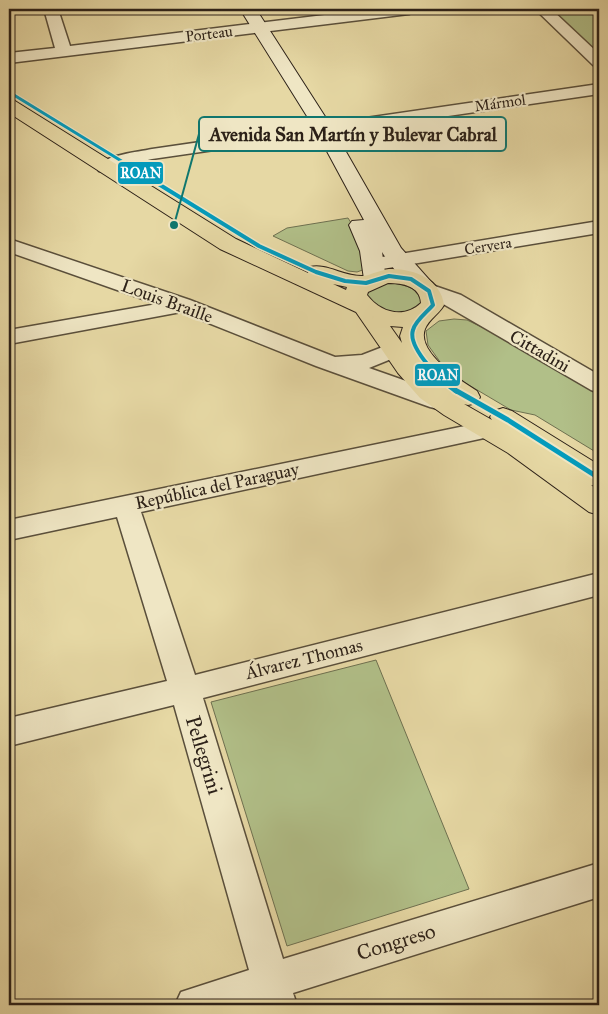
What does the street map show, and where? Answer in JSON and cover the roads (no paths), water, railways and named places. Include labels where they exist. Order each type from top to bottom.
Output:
[{"type":"main road","points":[[231,9],[252,29],[324,129],[398,260],[426,287],[434,299],[433,305],[413,328],[412,337],[416,348],[430,367],[451,388],[508,420],[599,478]]},
{"type":"main road","points":[[248,9],[252,29],[305,132],[369,242],[372,276]]},
{"type":"main road","points":[[9,92],[228,244],[381,317],[410,320],[424,314]]},
{"type":"main road","points":[[9,105],[113,164],[205,211],[240,236],[328,277],[397,276],[426,287]]},
{"type":"main road","points":[[372,276],[358,289],[356,296],[377,322],[393,350],[420,384],[440,402],[489,429],[599,505]]},
{"type":"street","points":[[51,9],[64,52]]},
{"type":"street","name":"Porteau","points":[[9,58],[409,9]]},
{"type":"street","points":[[542,9],[599,62]]},
{"type":"street","name":"Mármol","points":[[113,164],[152,154],[599,89]]},
{"type":"street","name":"Cervera","points":[[372,276],[398,260],[599,227]]},
{"type":"street","name":"Louis Braille","points":[[9,245],[182,306],[324,361],[440,402]]},
{"type":"street","name":"Cittadini","points":[[426,287],[453,300],[599,385]]},
{"type":"street","points":[[9,337],[182,306]]},
{"type":"street","name":"Cittadini","points":[[424,314],[458,312],[481,317]]},
{"type":"street","name":"Louis Braille","points":[[324,361],[347,364],[365,362],[393,350]]},
{"type":"street","points":[[425,443],[439,429],[444,415],[440,402]]},
{"type":"street","name":"República del Paraguay","points":[[9,530],[489,429]]},
{"type":"street","name":"Pellegrini","points":[[126,505],[275,993]]},
{"type":"street","name":"Álvarez Thomas","points":[[9,732],[184,690],[599,584]]},
{"type":"street","name":"Congreso","points":[[194,1005],[275,993],[599,880]]},
{"type":"place","name":"Avenida San Martín y Bulevar Cabral","points":[[174,225]]}]
